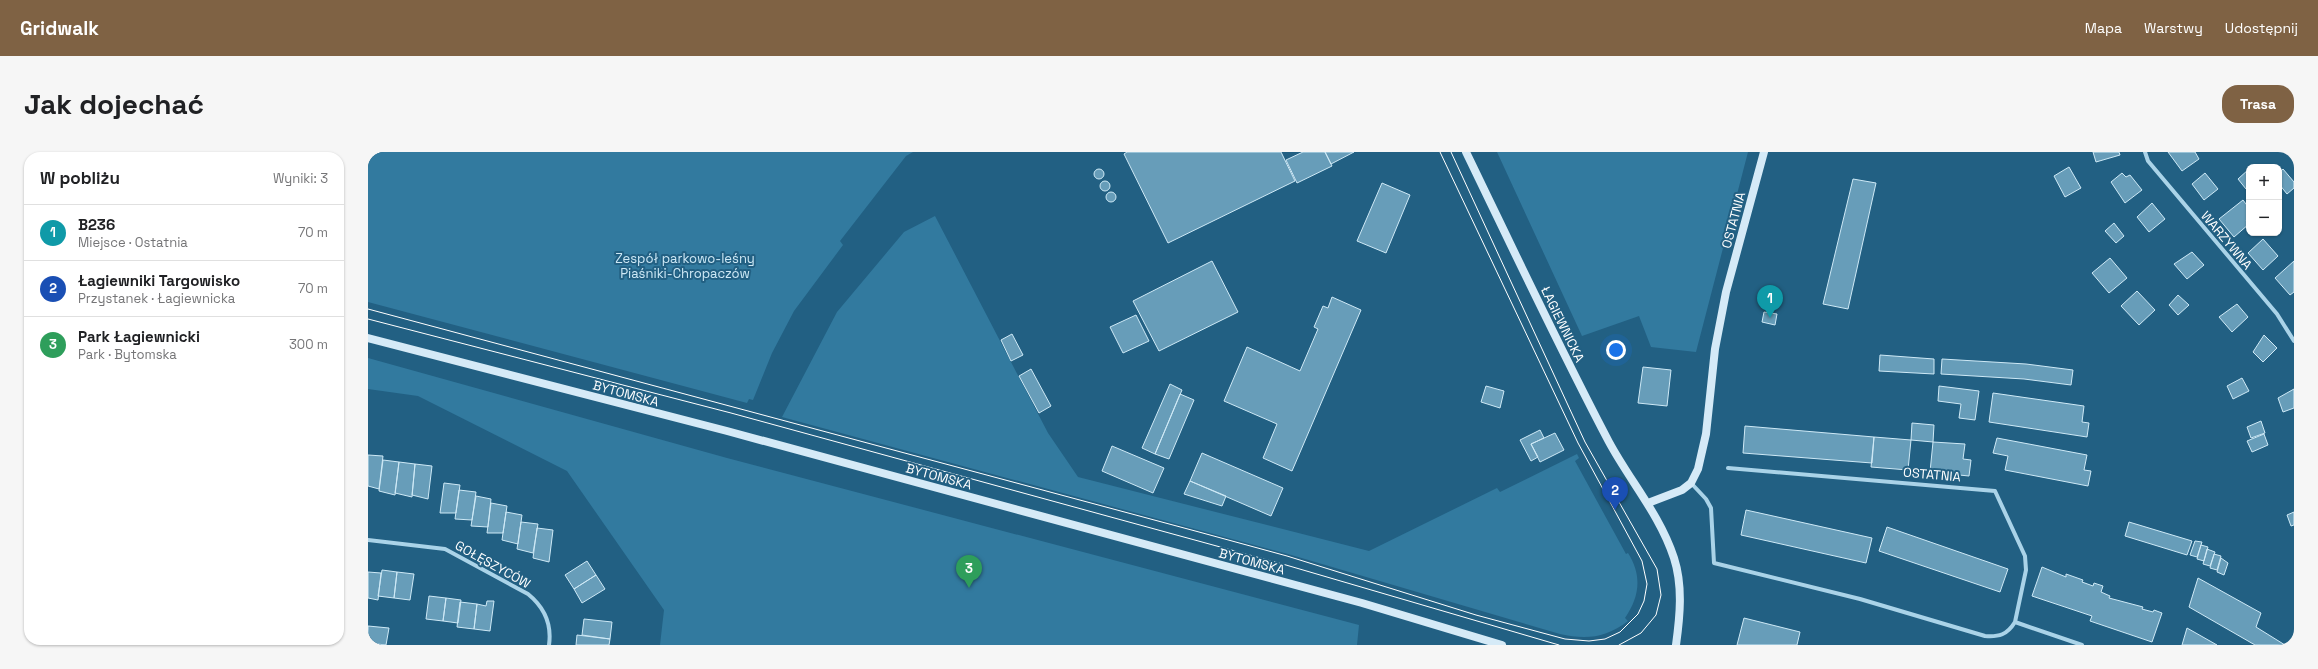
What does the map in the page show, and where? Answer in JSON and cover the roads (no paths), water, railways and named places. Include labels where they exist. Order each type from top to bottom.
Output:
[{"type":"main road","name":"ŁAGIEWNICKA","points":[[1466,152],[1589,402],[1611,444],[1648,503]]},
{"type":"main road","name":"OSTATNIA","points":[[1691,483],[1698,469],[1703,451],[1715,349],[1726,292],[1764,152]]},
{"type":"main road","name":"BYTOMSKA","points":[[368,338],[768,442],[1362,603],[1502,645]]},
{"type":"main road","points":[[1676,645],[1680,605],[1679,580],[1674,558],[1648,503],[1682,490],[1691,483]]},
{"type":"street","name":"WARZYWNA","points":[[2145,152],[2148,161],[2277,314],[2294,341]]},
{"type":"street","name":"OSTATNIA","points":[[1728,468],[1995,491],[2025,556],[2026,570],[2014,622]]},
{"type":"street","points":[[1691,483],[1706,498],[1711,508],[1714,563],[1860,599],[1985,636],[1995,637],[2010,631],[2014,622],[2082,645]]},
{"type":"street","name":"GOŁĘSZYCÓW","points":[[368,540],[445,549],[528,594],[539,603],[546,615],[549,645]]},
{"type":"tram line","points":[[368,309],[1287,556],[1476,615],[1565,639],[1589,641],[1605,639],[1620,632],[1638,614],[1644,601],[1647,584],[1642,561],[1578,443],[1440,152]]},
{"type":"tram line","points":[[1451,152],[1585,442],[1657,569],[1661,595],[1656,615],[1641,633],[1619,645]]},
{"type":"tram line","points":[[368,319],[731,413],[1286,565],[1559,645]]},
{"type":"place","name":"B236","points":[[1770,318]]},
{"type":"place","name":"Łagiewniki Targowisko","points":[[1615,510]]},
{"type":"place","name":"Park Łagiewnicki","points":[[969,588]]},
{"type":"park label","name":"Zespół parkowo-leśny Piaśniki-Chropaczów","points":[[685,266]]}]
